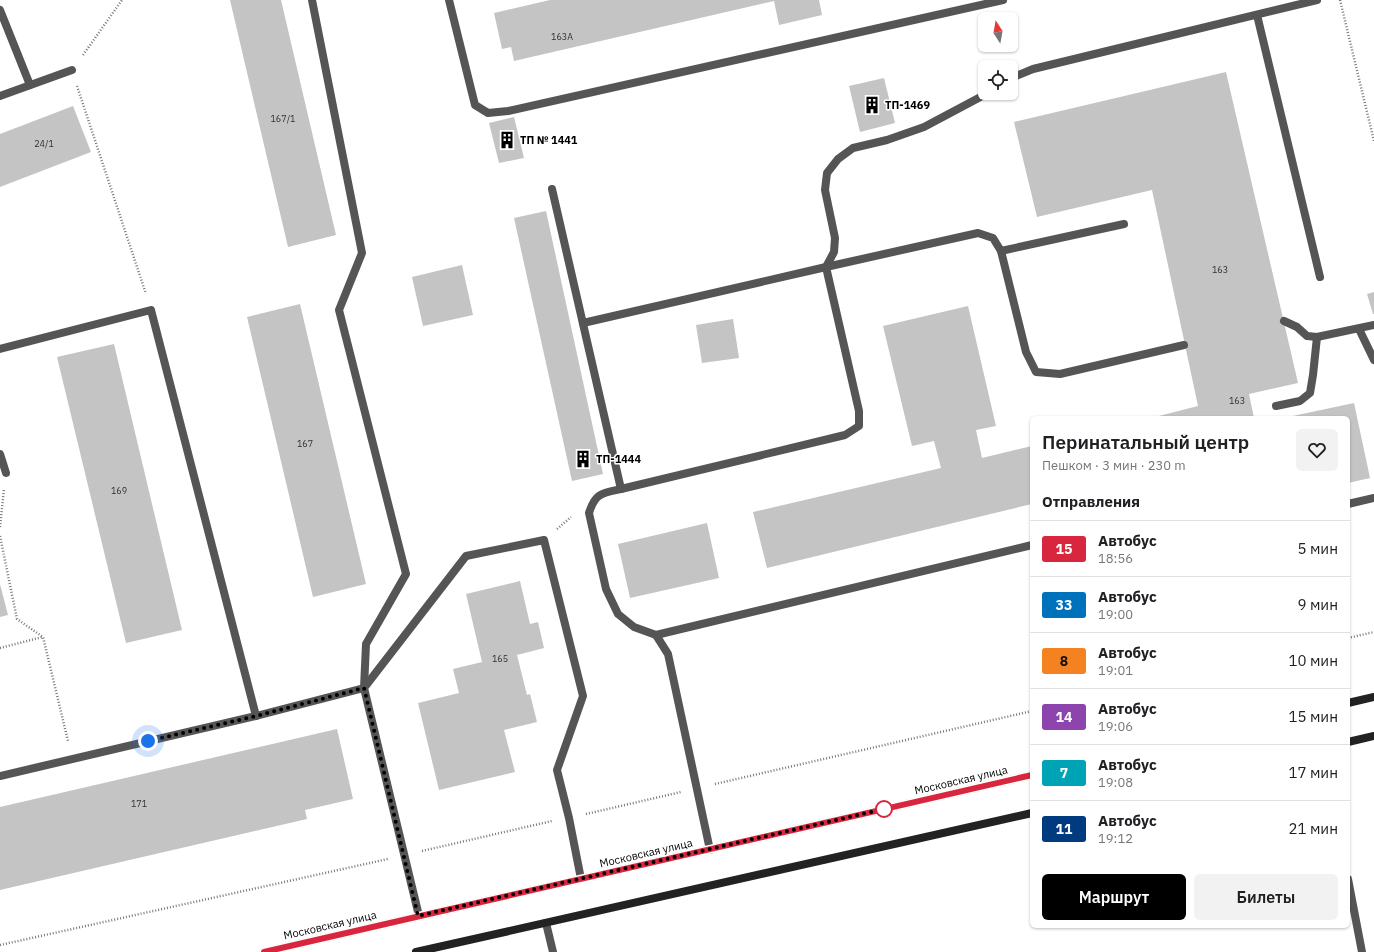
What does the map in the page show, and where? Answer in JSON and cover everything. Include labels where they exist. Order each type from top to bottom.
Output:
[{"type":"main road","points":[[1350,703],[1374,697]]},
{"type":"main road","points":[[1350,742],[1374,736]]},
{"type":"main road","name":"Московская улица","points":[[264,952],[1030,775]]},
{"type":"main road","points":[[416,952],[1030,813]]},
{"type":"street","points":[[312,0],[362,253],[339,310],[406,574],[366,644],[364,688],[418,916]]},
{"type":"street","points":[[449,0],[475,104],[488,113],[516,109],[1003,0]]},
{"type":"street","points":[[1018,75],[1033,69],[1317,0]]},
{"type":"street","points":[[0,10],[30,85]]},
{"type":"street","points":[[1257,15],[1320,277]]},
{"type":"street","points":[[0,96],[72,70]]},
{"type":"street","points":[[978,98],[924,127],[887,140],[853,148],[838,159],[827,173],[825,190],[835,238],[834,252],[826,267],[859,411],[859,426],[845,436],[602,494],[592,502],[588,513],[606,588],[618,614],[634,627],[656,635],[1030,545]]},
{"type":"street","points":[[552,189],[621,489]]},
{"type":"street","points":[[1001,251],[1124,224]]},
{"type":"street","points":[[583,323],[978,233],[992,238],[1001,251],[1026,352],[1036,372],[1060,374],[1184,345]]},
{"type":"street","points":[[0,349],[151,310],[256,716]]},
{"type":"street","points":[[1284,321],[1297,327],[1307,336],[1317,337],[1374,325]]},
{"type":"street","points":[[1359,329],[1374,360]]},
{"type":"street","points":[[1276,406],[1300,401],[1310,393],[1317,337]]},
{"type":"street","points":[[0,454],[6,473]]},
{"type":"street","points":[[1350,504],[1374,498]]},
{"type":"street","points":[[0,776],[256,716],[364,688],[466,556],[544,540],[583,696],[557,770],[569,818],[581,879]]},
{"type":"street","points":[[656,635],[668,654],[710,850]]},
{"type":"street","points":[[1350,889],[1362,952]]},
{"type":"street","points":[[546,923],[553,952]]},
{"type":"path","points":[[122,0],[72,70],[151,310]]},
{"type":"path","points":[[1340,0],[1374,141]]},
{"type":"path","points":[[0,527],[6,473]]},
{"type":"path","points":[[544,540],[592,502]]},
{"type":"path","points":[[0,536],[17,619],[43,637],[72,759]]},
{"type":"path","points":[[1350,638],[1374,632]]},
{"type":"path","points":[[0,648],[43,637]]},
{"type":"path","points":[[0,945],[404,856],[1030,711]]},
{"type":"building","points":[[230,0],[281,0],[336,235],[288,247]]},
{"type":"building","points":[[550,0],[819,0],[822,15],[779,25],[774,1],[514,61],[511,47],[502,49],[494,13]]},
{"type":"building","points":[[1226,72],[1298,383],[1249,394],[1254,416],[1159,416],[1198,406],[1152,190],[1037,217],[1014,122]]},
{"type":"building","name":"ТП-1469","points":[[884,78],[895,123],[860,132],[849,86]]},
{"type":"building","points":[[73,106],[91,152],[0,187],[0,134]]},
{"type":"building","name":"ТП № 1441","points":[[514,117],[524,158],[499,163],[489,123]]},
{"type":"building","points":[[546,211],[603,474],[572,481],[514,218]]},
{"type":"building","points":[[462,265],[473,315],[423,326],[412,277]]},
{"type":"building","points":[[1374,292],[1374,314],[1373,314],[1367,294]]},
{"type":"building","points":[[300,304],[366,584],[313,597],[247,317]]},
{"type":"building","points":[[968,306],[996,426],[976,430],[982,458],[1030,446],[1030,504],[767,568],[753,512],[941,468],[934,441],[912,446],[883,326]]},
{"type":"building","points":[[733,319],[739,358],[702,363],[696,325]]},
{"type":"building","points":[[114,344],[182,630],[126,643],[57,357]]},
{"type":"building","points":[[1354,403],[1370,478],[1350,483],[1350,416],[1293,416]]},
{"type":"building","points":[[707,523],[719,578],[630,598],[618,544]]},
{"type":"building","points":[[520,581],[530,624],[538,622],[544,648],[517,655],[527,695],[530,694],[537,722],[504,730],[515,772],[439,790],[418,703],[459,693],[453,669],[482,662],[466,594]]},
{"type":"building","points":[[0,584],[8,615],[0,617]]},
{"type":"building","points":[[337,729],[353,799],[305,810],[307,819],[0,890],[0,807]]},
{"type":"bus line","name":"15","points":[[264,952],[1030,775]]},
{"type":"place","name":"ТП-1469","points":[[872,105]]},
{"type":"place","name":"ТП № 1441","points":[[507,140]]},
{"type":"place","name":"ТП-1444","points":[[583,459]]},
{"type":"route","points":[[148,741],[256,716],[364,688],[418,916],[884,809]]}]
